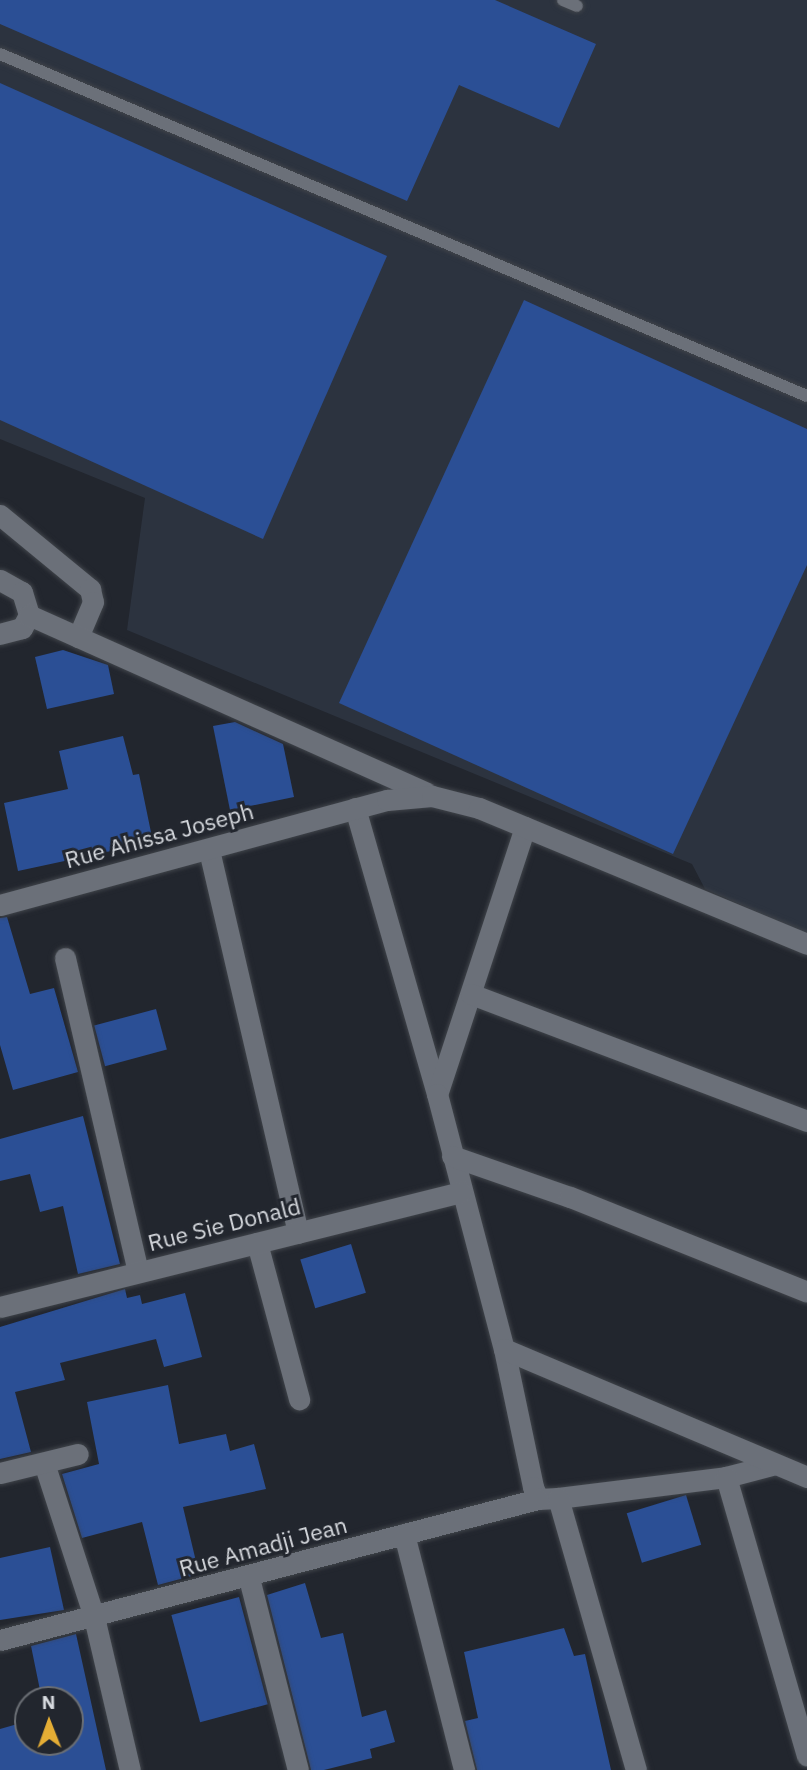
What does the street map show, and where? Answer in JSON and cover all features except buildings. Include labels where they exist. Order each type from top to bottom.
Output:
[{"type":"street","points":[[0,515],[90,589],[93,602],[78,637]]},
{"type":"street","points":[[0,580],[22,592],[26,622]]},
{"type":"street","points":[[0,634],[26,622],[78,637],[432,796],[525,827],[807,944]]},
{"type":"street","name":"Rue Ahissa Joseph","points":[[0,905],[209,850],[331,814],[432,796]]},
{"type":"street","points":[[355,808],[437,1094],[504,1349],[548,1499],[636,1770]]},
{"type":"street","points":[[437,1094],[525,827]]},
{"type":"street","points":[[209,850],[298,1233]]},
{"type":"street","points":[[65,958],[138,1272]]},
{"type":"street","points":[[471,993],[807,1121]]},
{"type":"street","points":[[452,1156],[570,1196],[807,1292]]},
{"type":"street","name":"Rue Sie Donald","points":[[0,1307],[461,1192]]},
{"type":"street","points":[[257,1243],[299,1399]]},
{"type":"street","points":[[504,1349],[772,1465],[807,1477]]},
{"type":"street","points":[[0,1473],[78,1454]]},
{"type":"street","points":[[44,1462],[94,1617],[130,1770]]},
{"type":"street","name":"Rue Amadji Jean","points":[[0,1640],[548,1499],[726,1477],[772,1465]]},
{"type":"street","points":[[726,1477],[807,1755]]},
{"type":"street","points":[[404,1534],[464,1770]]},
{"type":"street","points":[[249,1578],[298,1770]]},
{"type":"lane","points":[[562,0],[578,6]]},
{"type":"lane","points":[[0,54],[807,396]]},
{"type":"shaded area","points":[[0,0],[807,0],[807,934],[705,889],[692,864],[127,630],[145,498],[0,439]]}]
